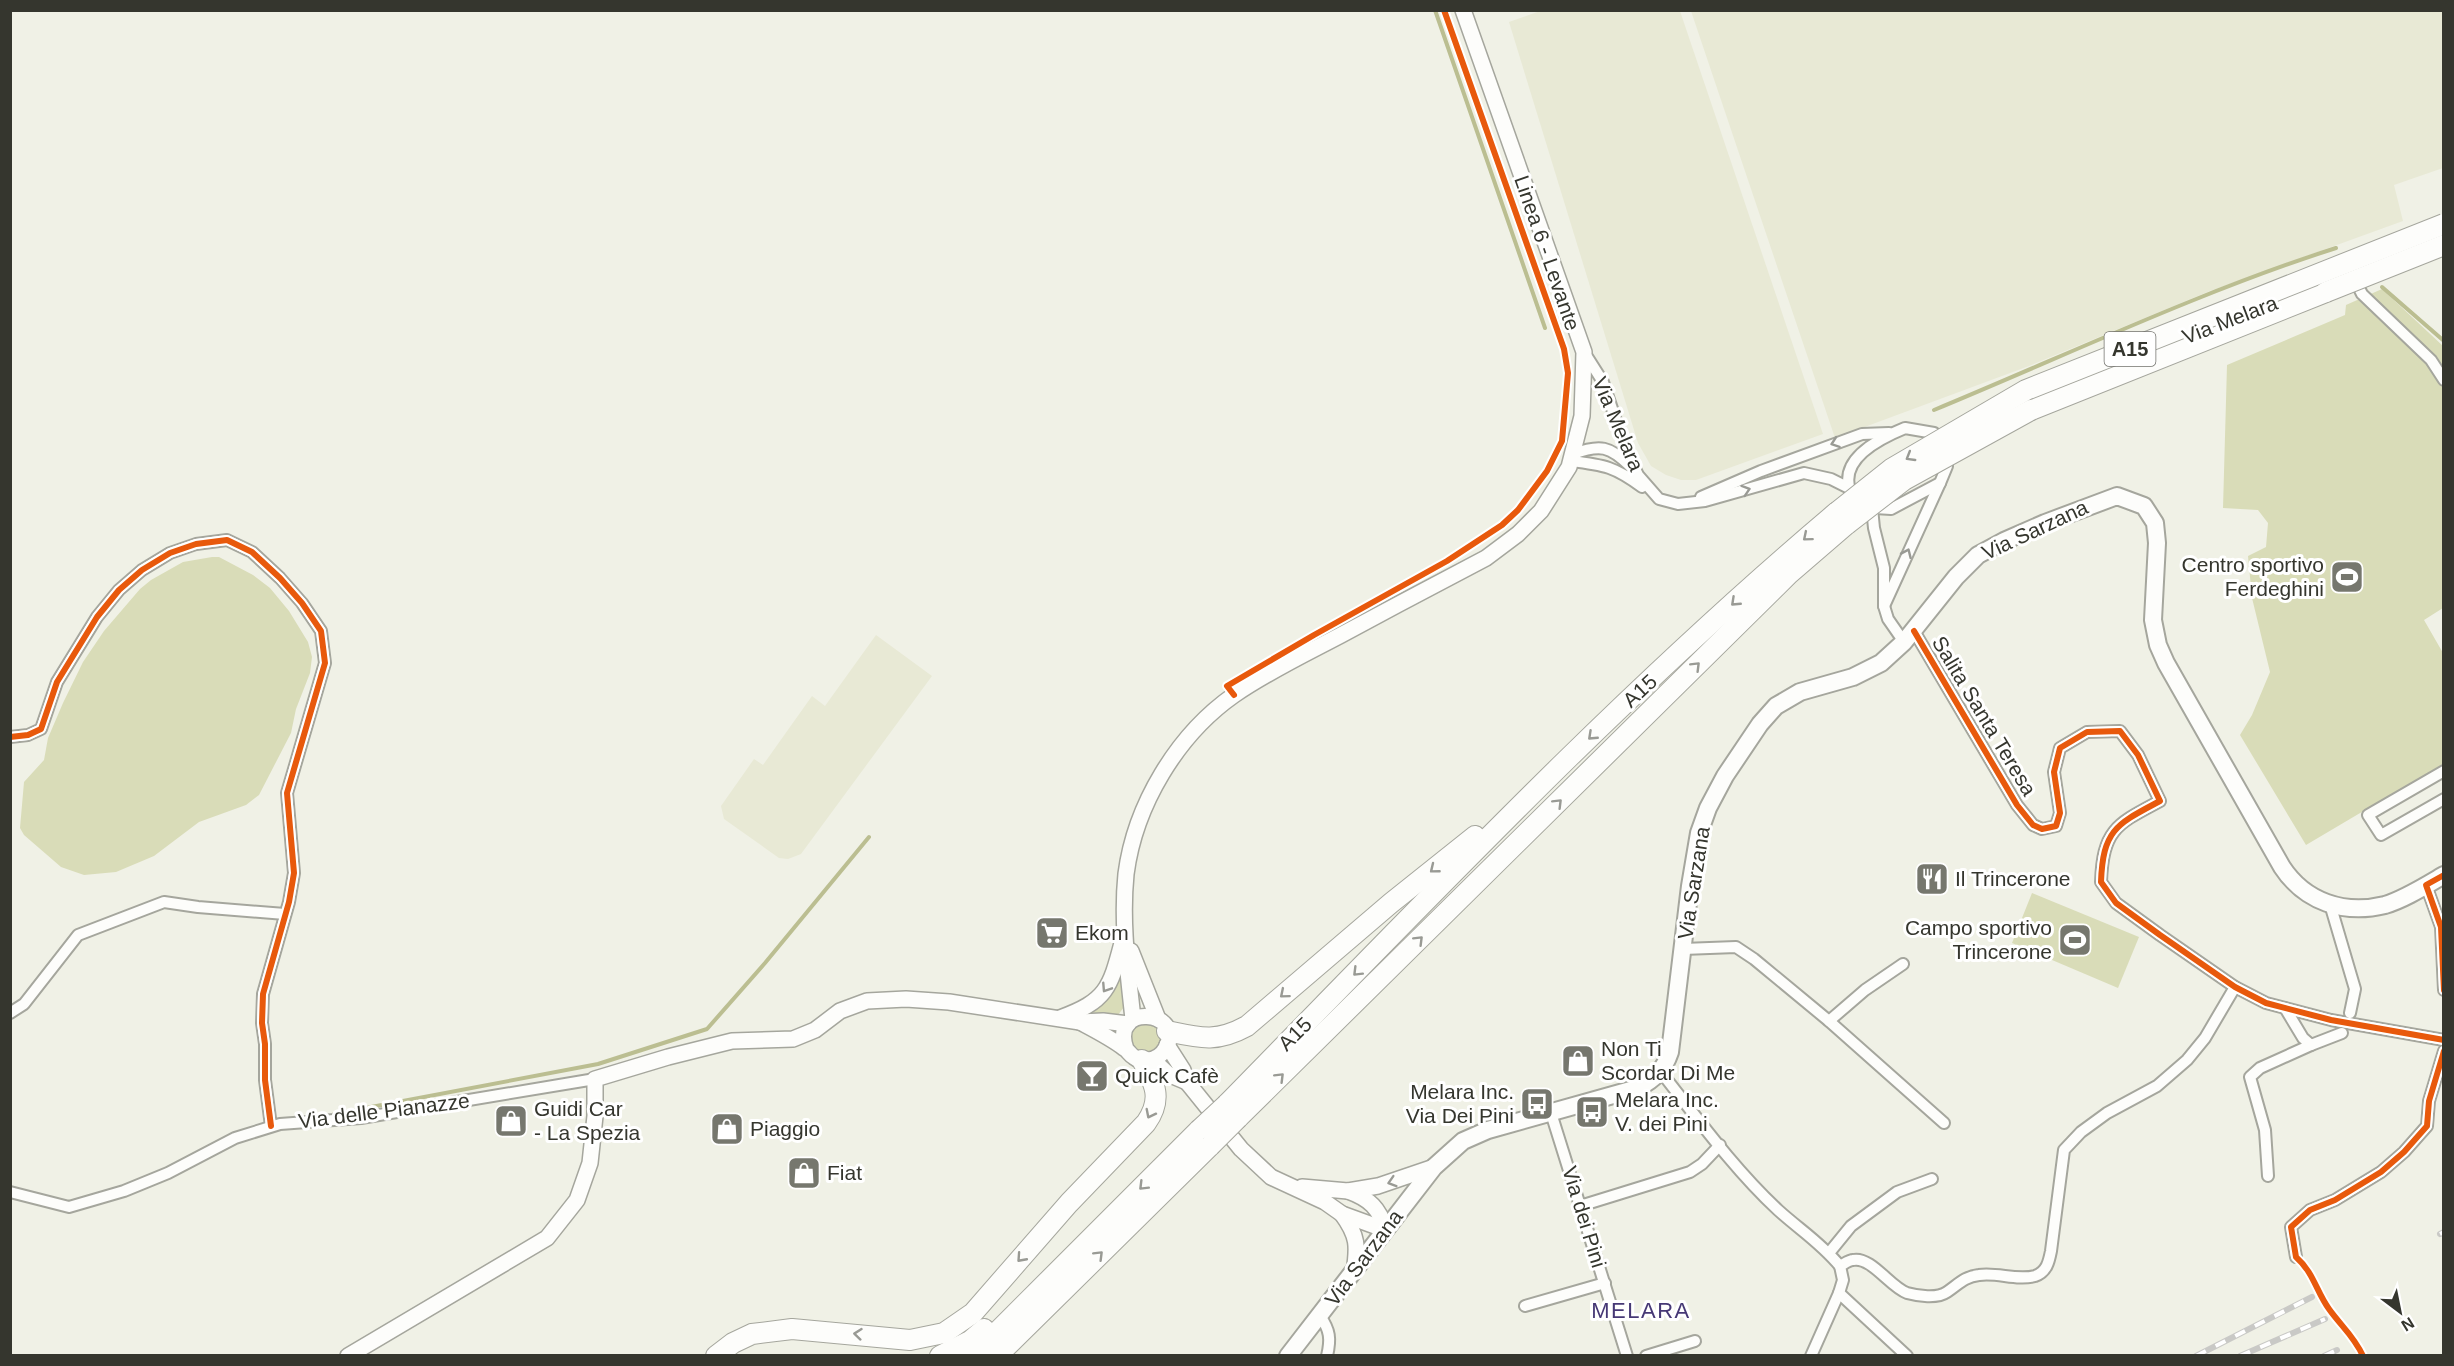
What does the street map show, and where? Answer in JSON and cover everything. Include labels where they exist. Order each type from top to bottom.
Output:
[{"type":"highway","name":"A15","points":[[1232,1111],[1545,780],[1842,518],[1891,469],[2026,390],[2444,224]]},
{"type":"highway","name":"A15","points":[[1842,518],[1904,480],[2031,410],[2444,243]]},
{"type":"highway","name":"A15","points":[[997,1356],[1204,1138],[1783,568]]},
{"type":"highway","points":[[1164,1032],[1208,1039],[1233,1034],[1247,1026],[1391,903],[1545,780]]},
{"type":"highway","points":[[716,1356],[733,1342],[752,1334],[792,1329],[910,1340],[944,1333],[959,1324],[973,1313],[1155,1110],[1155,1083],[1140,1056]]},
{"type":"highway","name":"A15","points":[[973,1356],[1095,1234],[1204,1138]]},
{"type":"highway","points":[[940,1356],[970,1341],[1056,1260],[1095,1234]]},
{"type":"main road","name":"Via Sarzana","points":[[1288,1356],[1434,1167],[1463,1141],[1488,1130],[1638,1088],[1661,1072],[1670,1052],[1699,833],[1708,808],[1748,741],[1776,706],[1800,692],[1862,672],[1881,663],[1909,637],[1956,576],[1978,555],[2004,541],[2080,508],[2117,496],[2145,506],[2155,523],[2157,543],[2153,620],[2158,645],[2166,663],[2289,878],[2316,900],[2359,909],[2386,904],[2444,875]]},
{"type":"street","name":"Via Melara","points":[[1463,10],[1584,352],[1603,382],[1626,450],[1638,475],[1652,494],[1678,504],[1728,496],[1804,473],[1832,479],[1849,488]]},
{"type":"street","name":"Via Melara","points":[[1934,433],[1966,430],[2062,385],[2427,243],[2444,243]]},
{"type":"street","points":[[2351,273],[2362,294],[2431,360],[2444,380]]},
{"type":"street","name":"Via delle Pianazze","points":[[10,1192],[69,1207],[124,1191],[168,1173],[235,1138],[271,1126],[361,1118],[595,1079],[732,1041],[793,1039],[815,1030],[846,1008],[867,1001],[906,999],[950,1002],[1080,1022],[1131,1022],[1125,934],[1127,871],[1136,832],[1157,783],[1191,735],[1234,695],[1271,672],[1486,558],[1518,534],[1541,511],[1559,486],[1572,458],[1582,416],[1584,352]]},
{"type":"street","name":"Via Melara","points":[[1947,466],[1969,438],[1986,422]]},
{"type":"street","points":[[1884,606],[1940,483],[1947,466],[1934,433],[1905,428],[1881,438],[1861,453],[1851,471],[1849,488],[1859,507],[1891,509],[1940,483]]},
{"type":"street","points":[[1689,502],[1761,471],[1862,434],[1892,433]]},
{"type":"street","points":[[1572,458],[1587,449],[1608,449],[1621,457],[1638,475]]},
{"type":"street","points":[[1572,458],[1620,471],[1652,494]]},
{"type":"street","points":[[1872,508],[1874,528],[1884,568],[1884,606],[1888,619],[1909,637]]},
{"type":"street","points":[[10,737],[28,735],[41,729],[57,682],[79,643],[104,608],[119,590],[142,570],[170,552],[196,544],[227,540],[252,552],[302,603],[321,631],[325,663],[287,793],[294,873],[263,994],[265,1080],[271,1126]]},
{"type":"street","name":"Salita Santa Teresa","points":[[1909,637],[2017,805],[2033,825],[2042,829],[2056,826],[2060,813],[2055,772],[2060,747],[2087,732],[2120,731],[2138,755],[2160,801],[2120,823],[2114,831],[2108,840],[2101,882],[2116,903],[2235,987]]},
{"type":"street","points":[[2444,771],[2368,815],[2381,835],[2444,799]]},
{"type":"street","points":[[2426,885],[2440,927],[2444,990]]},
{"type":"street","points":[[10,1013],[24,1004],[78,935],[164,902],[285,914]]},
{"type":"street","points":[[2331,904],[2355,989],[2350,1013]]},
{"type":"street","name":"Via delle Pianazze","points":[[1059,1018],[1084,1009],[1099,998],[1113,977],[1125,934]]},
{"type":"street","name":"Via delle Pianazze","points":[[1125,934],[1187,1083],[1255,1164],[1271,1177],[1325,1202],[1342,1214],[1386,1230]]},
{"type":"street","points":[[1683,949],[1736,947],[1754,959],[1829,1021],[1944,1123]]},
{"type":"street","points":[[1829,1021],[1864,990],[1903,964]]},
{"type":"street","points":[[1840,1266],[1853,1259],[1865,1262],[1904,1292],[1937,1296],[1946,1293],[1963,1277],[1982,1274],[2035,1276],[2044,1270],[2049,1264],[2064,1150],[2081,1132],[2107,1113],[2157,1086],[2187,1060],[2205,1038],[2235,987],[2266,1003],[2285,1008],[2348,1023],[2444,1040]]},
{"type":"street","points":[[2285,1008],[2303,1038],[2310,1045]]},
{"type":"street","points":[[1146,1016],[1164,1032],[1159,1056],[1140,1056],[1124,1036],[1131,1022],[1146,1016]]},
{"type":"street","name":"Via delle Pianazze","points":[[1080,1022],[1187,1083]]},
{"type":"street","points":[[2268,1176],[2265,1130],[2250,1077],[2260,1068],[2342,1033]]},
{"type":"street","points":[[2296,1257],[2291,1227],[2310,1210],[2335,1200],[2380,1172],[2404,1152],[2427,1126],[2429,1101],[2444,1051]]},
{"type":"street","points":[[1661,1072],[1720,1145],[1779,1211],[1806,1231],[1840,1266],[1843,1280],[1839,1293],[1811,1356]]},
{"type":"street","points":[[348,1356],[547,1238],[577,1200],[590,1163],[595,1116],[595,1079]]},
{"type":"street","name":"Via dei Pini","points":[[1551,1113],[1627,1356]]},
{"type":"street","points":[[1580,1206],[1690,1172],[1702,1164],[1720,1145]]},
{"type":"street","name":"Via delle Pianazze","points":[[1290,1186],[1348,1191],[1378,1186],[1434,1167]]},
{"type":"street","points":[[1829,1253],[1851,1226],[1897,1192],[1932,1179]]},
{"type":"street","name":"Via delle Pianazze","points":[[1348,1191],[1365,1197],[1376,1206],[1386,1230]]},
{"type":"street","name":"Via delle Pianazze","points":[[1342,1214],[1356,1238],[1358,1248],[1354,1272]]},
{"type":"street","points":[[1525,1306],[1605,1283]]},
{"type":"street","points":[[1839,1293],[1907,1356]]},
{"type":"street","points":[[1320,1316],[1329,1328],[1331,1341],[1327,1356]]},
{"type":"street","points":[[1646,1356],[1695,1341]]},
{"type":"shaded area","points":[[1543,10],[1680,11],[1823,434],[1696,480],[1681,480],[1666,475],[1651,466],[1638,443],[1509,22]]},
{"type":"shaded area","points":[[1691,11],[2443,11],[2443,168],[2394,185],[2403,221],[2210,291],[2029,366],[1835,438]]},
{"type":"shaded area","points":[[876,635],[932,676],[801,854],[788,859],[779,858],[724,819],[721,806],[754,759],[763,765],[812,696],[825,706]]},
{"type":"green space","name":"Centro sportivo Ferdeghini","points":[[2382,289],[2443,346],[2443,608],[2424,620],[2443,653],[2443,764],[2306,845],[2240,735],[2252,715],[2270,672],[2252,598],[2248,556],[2266,547],[2268,523],[2258,510],[2223,508],[2227,365],[2345,315],[2346,305]]},
{"type":"green space","points":[[219,557],[253,575],[270,588],[289,611],[308,642],[312,657],[310,673],[296,709],[291,733],[259,795],[246,805],[199,822],[154,856],[116,872],[84,875],[61,867],[24,835],[20,828],[24,782],[44,760],[48,738],[63,703],[83,662],[104,631],[140,589],[151,580],[183,562]]},
{"type":"green space","name":"Campo sportivo Trincerone","points":[[2032,893],[2139,937],[2118,988],[2012,943]]},
{"type":"green space","points":[[1121,971],[1124,1007],[1118,1015],[1081,1015]]},
{"type":"green space","points":[[1146,1024],[1157,1028],[1161,1039],[1157,1050],[1146,1054],[1135,1050],[1131,1039],[1135,1028]]},
{"type":"waterway","points":[[1435,10],[1545,328]]},
{"type":"waterway","points":[[1934,410],[2184,304],[2336,248]]},
{"type":"waterway","points":[[2382,287],[2444,341]]},
{"type":"waterway","points":[[334,1114],[598,1064],[707,1029],[869,837]]},
{"type":"railway","points":[[2440,1234],[2444,1232]]},
{"type":"railway","points":[[2196,1356],[2312,1297]]},
{"type":"railway","points":[[2240,1356],[2325,1319]]},
{"type":"railway","points":[[2324,1356],[2337,1350]]},
{"type":"cycle path","name":"Linea 6 - Levante","points":[[1234,695],[1227,686],[1447,561],[1502,525],[1518,510],[1547,471],[1562,441],[1568,373],[1564,349],[1444,10]]},
{"type":"cycle path","points":[[10,737],[28,735],[41,729],[57,682],[97,617],[119,590],[142,570],[170,553],[196,544],[227,540],[252,552],[302,603],[321,631],[325,663],[287,793],[294,873],[289,902],[263,994],[265,1080],[271,1126]]},
{"type":"cycle path","points":[[1914,631],[2017,805],[2033,825],[2042,829],[2056,826],[2060,813],[2054,772],[2060,748],[2087,732],[2120,731],[2138,755],[2160,801],[2123,823],[2109,839],[2102,864],[2101,882],[2116,903],[2235,987],[2266,1003],[2331,1020],[2444,1040]]},
{"type":"cycle path","points":[[2444,875],[2426,885],[2441,927],[2444,990]]},
{"type":"cycle path","points":[[2363,1356],[2325,1302],[2307,1269],[2296,1257],[2291,1227],[2310,1210],[2335,1200],[2381,1172],[2404,1152],[2427,1126],[2429,1101],[2444,1051]]},
{"type":"place","name":"Centro sportivo Ferdeghini","points":[[2347,577]]},
{"type":"place","name":"Il Trincerone","points":[[1932,879]]},
{"type":"place","name":"Ekom","points":[[1052,933]]},
{"type":"place","name":"Campo sportivo Trincerone","points":[[2075,940]]},
{"type":"place","name":"Non Ti Scordar Di Me","points":[[1578,1061]]},
{"type":"place","name":"Quick Cafè","points":[[1092,1076]]},
{"type":"place","name":"Melara Inc. Via Dei Pini","points":[[1537,1104]]},
{"type":"place","name":"Melara Inc. V. dei Pini","points":[[1592,1112]]},
{"type":"place","name":"Guidi Car - La Spezia","points":[[511,1121]]},
{"type":"place","name":"Piaggio","points":[[727,1129]]},
{"type":"place","name":"Fiat","points":[[804,1173]]},
{"type":"district","name":"MELARA","points":[[1641,1310]]}]
